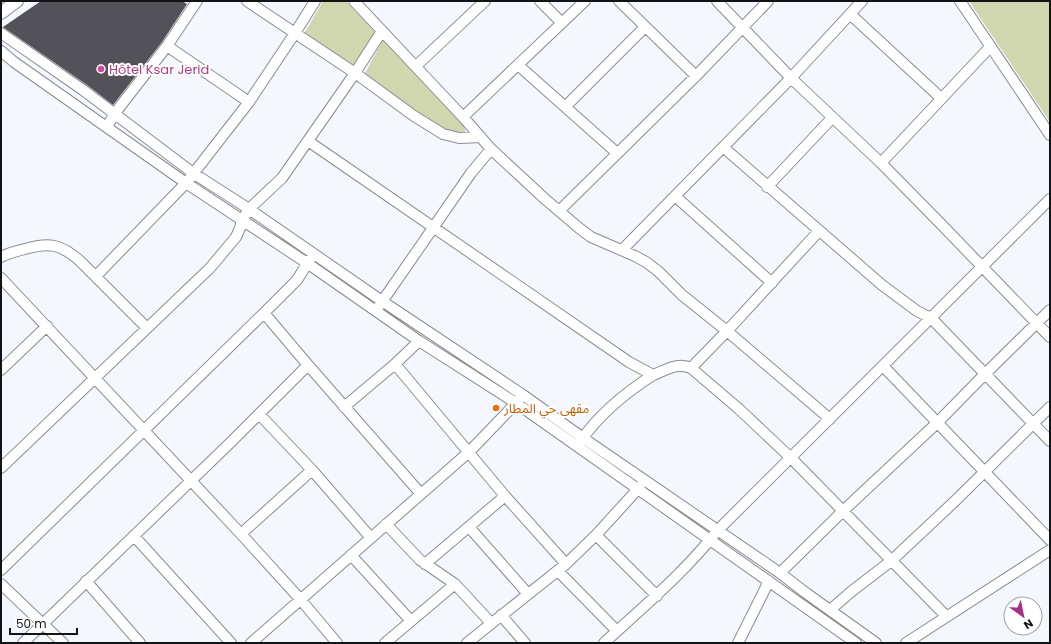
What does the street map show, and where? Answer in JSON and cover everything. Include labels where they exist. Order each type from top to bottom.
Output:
[{"type":"main road","points":[[1,13],[17,1]]},
{"type":"street","points":[[107,127],[115,113],[167,46],[197,1]]},
{"type":"street","points":[[246,1],[355,73],[414,116],[442,134],[459,138],[480,137]]},
{"type":"street","points":[[96,276],[186,183],[249,102],[315,1]]},
{"type":"street","points":[[354,1],[464,117],[480,137],[524,180],[559,211],[591,237],[622,250],[652,266],[682,295],[727,331],[830,419]]},
{"type":"street","points":[[416,66],[485,1]]},
{"type":"street","points":[[540,1],[562,23]]},
{"type":"street","points":[[464,117],[585,1]]},
{"type":"street","points":[[619,1],[696,76]]},
{"type":"street","points":[[717,1],[791,78],[881,163],[1050,337]]},
{"type":"street","points":[[559,211],[696,76],[768,1]]},
{"type":"street","points":[[622,250],[791,78],[862,1]]},
{"type":"street","points":[[960,1],[1050,135]]},
{"type":"street","points":[[850,14],[941,98]]},
{"type":"street","points":[[566,106],[645,27]]},
{"type":"street","points":[[1,468],[210,268],[236,237],[242,220],[249,209],[282,178],[355,73],[382,31]]},
{"type":"street","points":[[1,33],[115,113],[193,173],[249,209],[382,301],[523,395],[638,490],[856,643]]},
{"type":"street","points":[[167,46],[249,102]]},
{"type":"street","points":[[881,163],[990,47]]},
{"type":"street","points":[[14,62],[24,49]]},
{"type":"street","points":[[1,51],[14,62],[186,183],[307,263],[419,341],[516,404],[643,479],[780,573],[876,643]]},
{"type":"street","points":[[518,65],[566,106],[617,153]]},
{"type":"street","points":[[74,104],[83,90]]},
{"type":"street","points":[[767,187],[832,118]]},
{"type":"street","points":[[308,141],[629,362],[653,375]]},
{"type":"street","points":[[722,147],[892,293],[916,311],[931,318],[1050,441]]},
{"type":"street","points":[[375,311],[471,173],[492,149]]},
{"type":"street","points":[[675,196],[772,283]]},
{"type":"street","points":[[604,643],[656,596],[718,530],[1050,199]]},
{"type":"street","points":[[691,368],[819,231]]},
{"type":"street","points":[[1,257],[6,254],[38,245],[54,245],[71,253],[147,328]]},
{"type":"street","points":[[1,570],[264,314],[297,280],[314,254]]},
{"type":"street","points":[[1,278],[48,326],[94,378],[241,534],[301,600],[337,643]]},
{"type":"street","points":[[780,573],[842,511],[937,423],[1050,310]]},
{"type":"street","points":[[264,314],[421,494]]},
{"type":"street","points":[[1,370],[48,326]]},
{"type":"street","points":[[344,407],[395,364],[419,341]]},
{"type":"street","points":[[395,364],[469,452],[562,567],[617,631]]},
{"type":"street","points":[[580,442],[597,420],[628,392],[653,375],[675,366],[686,365],[739,409],[791,458],[946,616]]},
{"type":"street","points":[[23,643],[308,366]]},
{"type":"street","points":[[883,366],[983,472],[1050,540]]},
{"type":"street","points":[[251,643],[469,452],[523,395]]},
{"type":"street","points":[[830,610],[891,561],[954,502],[1050,407]]},
{"type":"street","points":[[259,414],[312,470],[371,538]]},
{"type":"street","points":[[241,534],[312,470]]},
{"type":"street","points":[[467,643],[562,567],[596,535],[638,490],[643,479]]},
{"type":"street","points":[[425,564],[505,496]]},
{"type":"street","points":[[386,524],[414,555],[455,584],[491,623]]},
{"type":"street","points":[[469,526],[528,594]]},
{"type":"street","points":[[596,535],[656,596]]},
{"type":"street","points":[[134,536],[231,643]]},
{"type":"street","points":[[906,643],[1050,550]]},
{"type":"street","points":[[351,555],[411,621]]},
{"type":"street","points":[[86,581],[140,643]]},
{"type":"street","points":[[738,643],[769,581]]},
{"type":"street","points":[[1,584],[63,643]]},
{"type":"street","points":[[385,643],[455,584]]},
{"type":"street","points":[[800,603],[806,593]]},
{"type":"street","points":[[501,615],[526,643]]},
{"type":"green space","points":[[323,1],[346,1],[377,34],[354,70],[304,34]]},
{"type":"green space","points":[[969,1],[1050,1],[1050,122]]},
{"type":"green space","points":[[383,40],[459,117],[466,134],[455,135],[440,128],[364,75]]},
{"type":"building","name":"Hôtel Ksar Jerid","points":[[41,1],[182,1],[187,4],[162,42],[113,105],[87,85],[3,27]]},
{"type":"place","name":"Hôtel Ksar Jerid","points":[[101,69]]},
{"type":"place","name":"مقهى حي المطار","points":[[496,408]]}]
